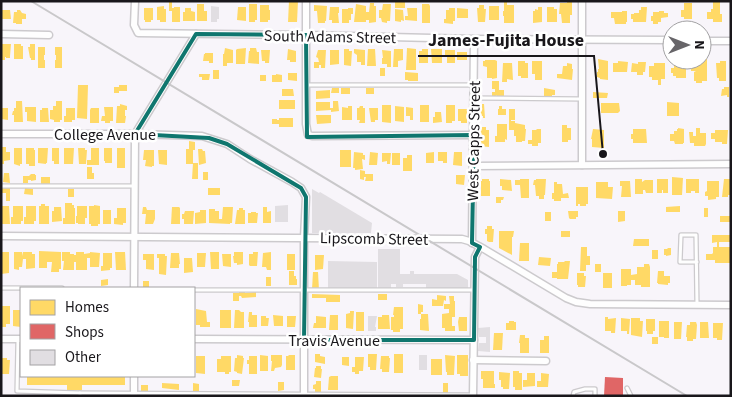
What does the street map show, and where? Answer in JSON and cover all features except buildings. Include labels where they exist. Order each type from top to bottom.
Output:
[{"type":"street","name":"South Adams Street","points":[[135,1],[134,24],[138,33],[474,39],[662,40]]},
{"type":"street","points":[[306,1],[306,124],[308,135],[474,134]]},
{"type":"street","points":[[582,1],[582,165]]},
{"type":"street","points":[[1,34],[49,35]]},
{"type":"street","points":[[134,287],[135,134],[196,34]]},
{"type":"street","name":"West Capps Street","points":[[472,243],[474,39]]},
{"type":"street","points":[[712,41],[731,41]]},
{"type":"street","name":"College Avenue","points":[[1,134],[194,134],[227,144],[301,188],[306,197],[304,238],[304,395]]},
{"type":"street","points":[[473,166],[731,164]]},
{"type":"street","name":"Lipscomb Street","points":[[1,236],[462,239],[480,247],[566,298],[576,302],[590,304],[731,305]]},
{"type":"street","points":[[473,395],[475,256],[480,247]]},
{"type":"street","points":[[1,339],[20,339]]},
{"type":"street","name":"Travis Avenue","points":[[195,339],[474,340]]},
{"type":"street","points":[[474,360],[546,361]]},
{"type":"street","points":[[134,377],[134,394]]},
{"type":"lane","points":[[306,85],[474,85]]},
{"type":"lane","points":[[474,98],[582,99]]},
{"type":"lane","points":[[1,186],[134,186]]},
{"type":"lane","points":[[697,262],[680,262],[680,235],[696,235],[697,262],[697,304]]},
{"type":"lane","points":[[1,288],[20,288]]},
{"type":"lane","points":[[195,290],[474,290]]},
{"type":"lane","points":[[20,339],[17,390],[80,394],[473,395]]},
{"type":"lane","points":[[627,388],[631,396]]},
{"type":"lane","points":[[573,396],[574,392],[595,389],[595,396]]},
{"type":"highlighted area","points":[[196,34],[306,35],[307,137],[474,135],[472,243],[480,247],[475,257],[474,340],[304,340],[306,197],[301,188],[227,144],[209,138],[135,134]]},
{"type":"railway","points":[[31,1],[687,396]]},
{"type":"place","name":"James-Fujita House","points":[[603,154]]}]
